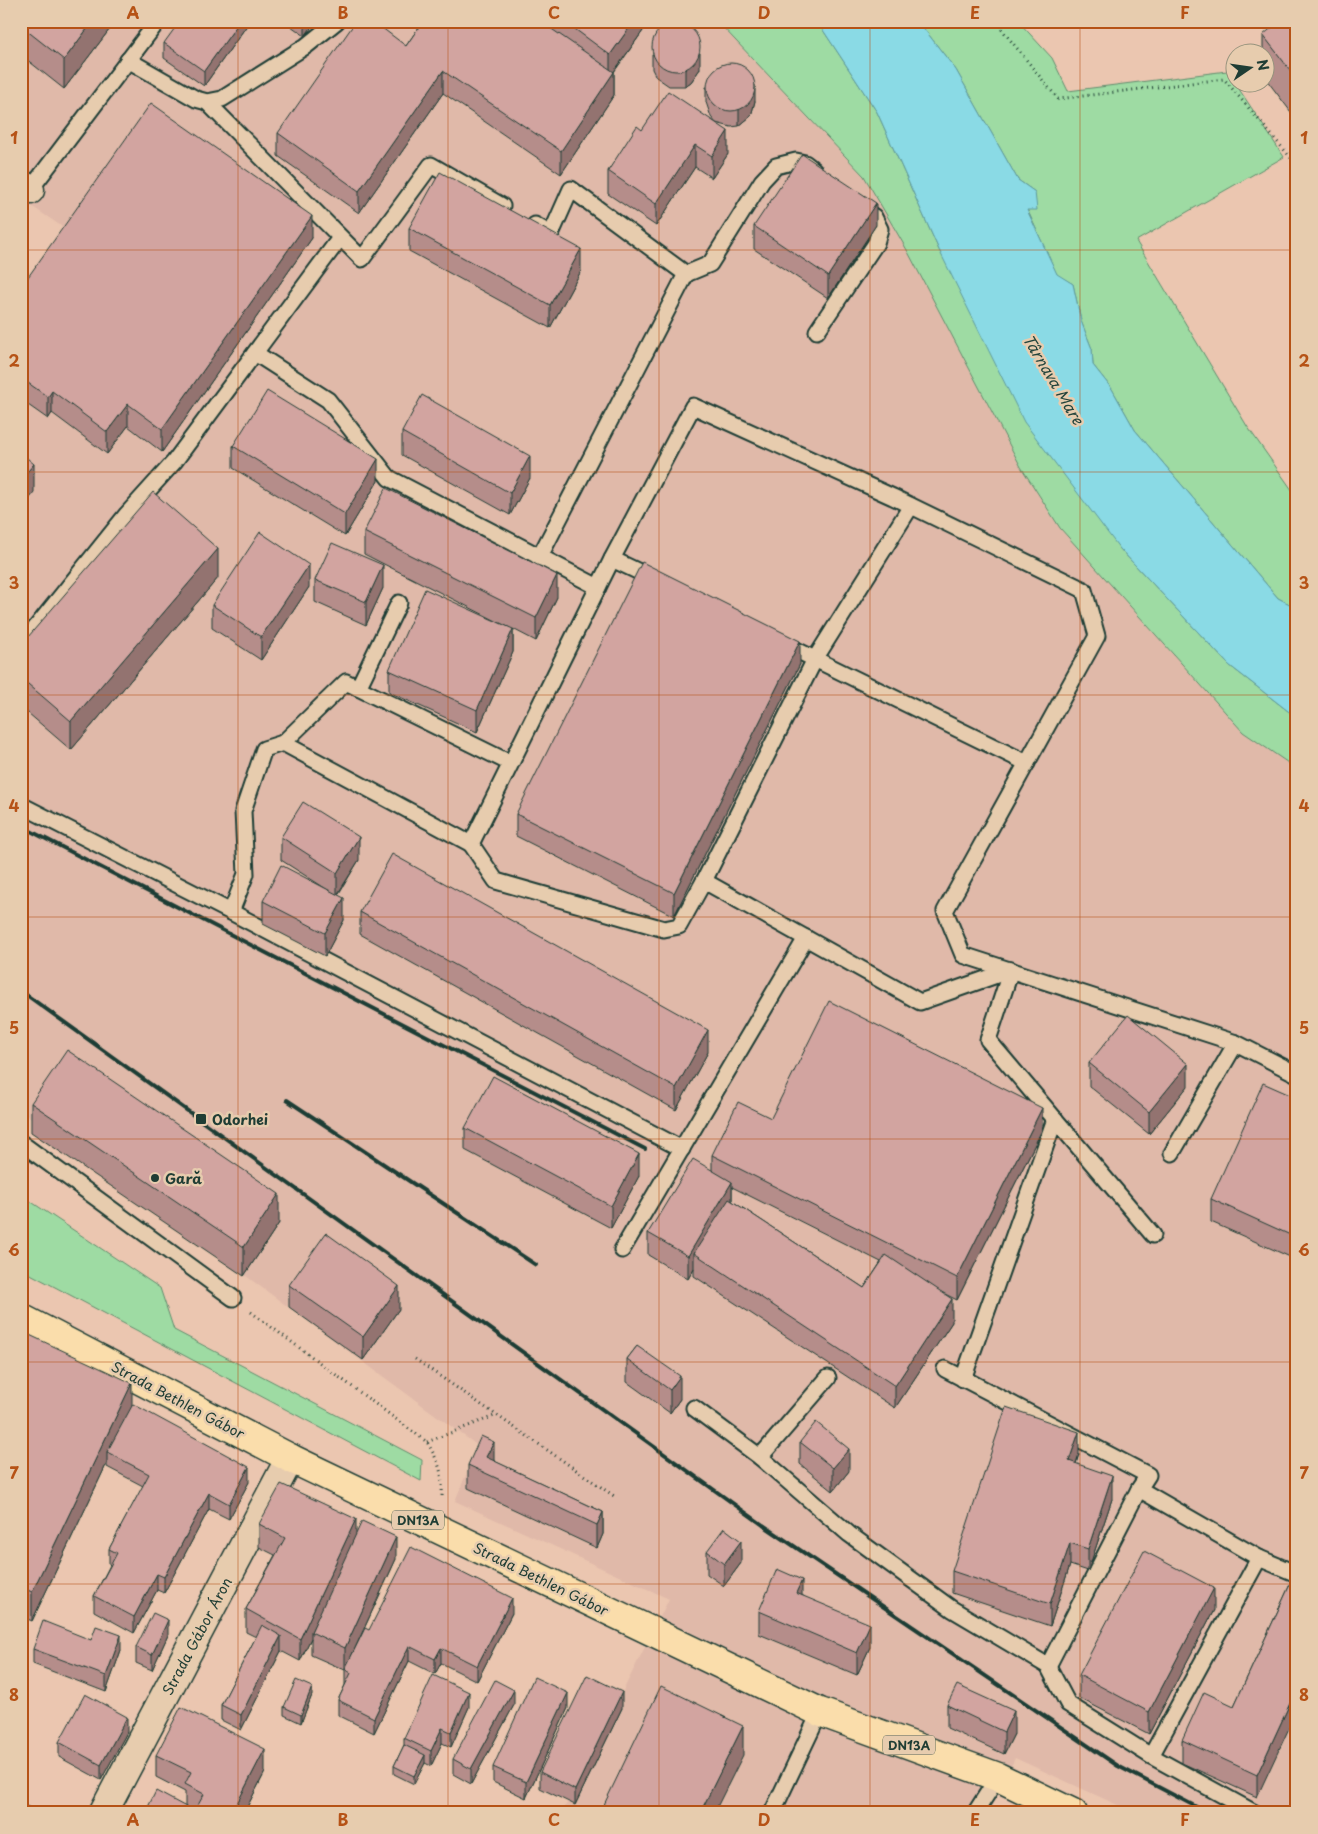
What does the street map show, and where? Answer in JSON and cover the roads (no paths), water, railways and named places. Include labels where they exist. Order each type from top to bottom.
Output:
[{"type":"main road","name":"Strada Bethlen Gábor","points":[[21,1318],[290,1458],[820,1712],[998,1777],[1073,1813]]},
{"type":"street","name":"Strada Gábor Áron","points":[[103,1813],[290,1458]]},
{"type":"lane","points":[[26,187],[158,21]]},
{"type":"lane","points":[[128,60],[196,99],[206,102],[222,99],[306,46],[337,21]]},
{"type":"lane","points":[[206,102],[362,259],[431,166],[551,234],[571,190],[686,274]]},
{"type":"lane","points":[[539,558],[686,274],[710,264],[762,181],[776,166],[796,161],[805,163],[828,181]]},
{"type":"lane","points":[[817,332],[876,243],[880,229],[874,217],[851,199]]},
{"type":"lane","points":[[21,646],[127,514],[174,462],[340,238]]},
{"type":"lane","points":[[255,353],[328,400],[389,478],[539,558],[598,587]]},
{"type":"lane","points":[[471,844],[612,559],[693,406],[911,506],[1084,590],[1097,636],[945,911],[963,955],[1236,1043],[1297,1074]]},
{"type":"lane","points":[[283,743],[471,844],[496,881],[664,929],[679,926],[704,881],[815,659],[911,506]]},
{"type":"lane","points":[[612,559],[665,585]]},
{"type":"lane","points":[[358,688],[399,603]]},
{"type":"lane","points":[[771,638],[1027,763]]},
{"type":"lane","points":[[231,912],[246,874],[242,811],[264,749],[283,743],[346,682],[510,763]]},
{"type":"lane","points":[[21,805],[231,912],[682,1149]]},
{"type":"lane","points":[[704,881],[920,1002],[1010,970]]},
{"type":"lane","points":[[622,1250],[806,938]]},
{"type":"lane","points":[[1010,970],[988,1040],[1153,1235]]},
{"type":"lane","points":[[1172,1153],[1236,1043]]},
{"type":"lane","points":[[963,1379],[1054,1119]]},
{"type":"lane","points":[[21,1143],[233,1298]]},
{"type":"lane","points":[[945,1369],[1148,1476],[1048,1666]]},
{"type":"lane","points":[[760,1458],[828,1378]]},
{"type":"lane","points":[[694,1408],[760,1458],[849,1534],[944,1603],[1048,1666],[1068,1704],[1151,1756],[1255,1813]]},
{"type":"lane","points":[[1140,1489],[1259,1558],[1297,1574]]},
{"type":"lane","points":[[1151,1756],[1259,1558]]},
{"type":"lane","points":[[772,1813],[820,1712]]},
{"type":"lane","points":[[975,1813],[998,1777]]},
{"type":"water","name":"Târnava Mare","points":[[817,21],[918,21],[956,70],[1018,180],[1035,192],[1037,210],[1027,210],[1057,274],[1073,284],[1081,321],[1092,349],[1093,365],[1112,389],[1135,430],[1278,598],[1297,608],[1297,718],[1229,665],[1120,549],[1024,422],[939,250],[877,112]]},
{"type":"railway","points":[[21,826],[645,1149]]},
{"type":"railway","points":[[21,991],[763,1525],[1118,1766],[1208,1813]]},
{"type":"railway","points":[[287,1100],[536,1265]]},
{"type":"place","name":"Odorhei","points":[[201,1119]]},
{"type":"place","name":"Gară","points":[[155,1178]]}]
